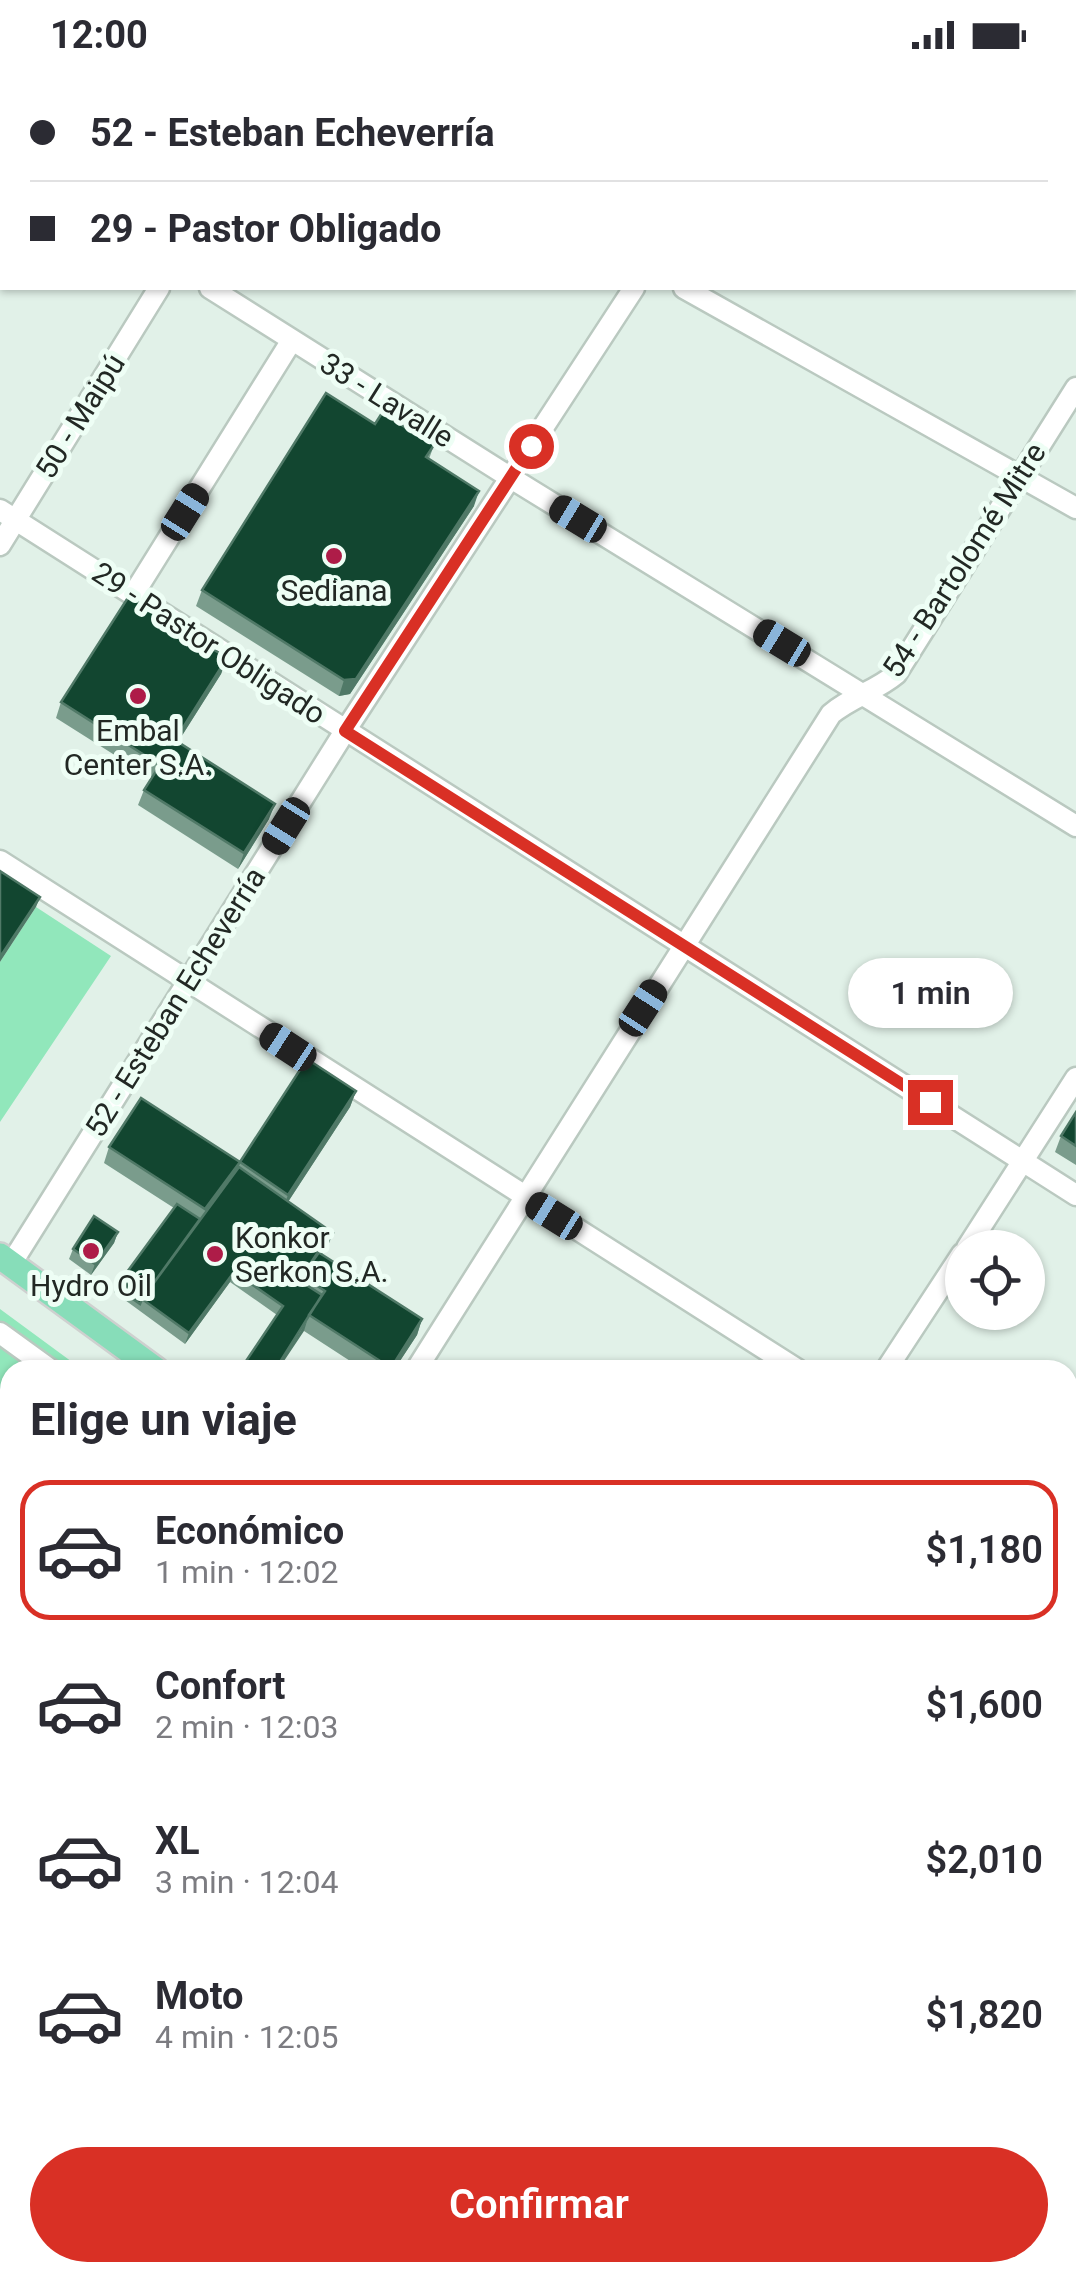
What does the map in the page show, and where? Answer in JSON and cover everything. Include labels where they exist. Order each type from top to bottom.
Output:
[{"type":"main road","points":[[6,1260],[142,1360]]},
{"type":"street","name":"50 - Maipú","points":[[0,545],[8,515],[158,290]]},
{"type":"street","name":"33 - Lavalle","points":[[213,290],[1076,826]]},
{"type":"street","name":"52 - Esteban Echeverría","points":[[6,1260],[633,290]]},
{"type":"street","points":[[688,290],[1076,508]]},
{"type":"street","points":[[133,594],[292,340]]},
{"type":"street","name":"54 - Bartolomé Mitre","points":[[422,1360],[831,714],[846,701],[882,686],[896,674],[1076,388]]},
{"type":"street","name":"29 - Pastor Obligado","points":[[8,515],[1076,1195]]},
{"type":"street","points":[[0,862],[782,1360]]},
{"type":"street","points":[[979,1230],[1076,1078]]},
{"type":"street","points":[[893,1360],[945,1280]]},
{"type":"street","points":[[0,1333],[38,1360]]},
{"type":"green space","points":[[36,907],[111,956],[0,1122],[0,962]]},
{"type":"green space","points":[[0,1309],[69,1360],[0,1360]]},
{"type":"building","name":"Sediana","points":[[326,393],[375,424],[382,413],[434,445],[426,457],[479,491],[356,679],[344,680],[202,590]]},
{"type":"building","points":[[129,596],[227,658],[175,740],[275,804],[244,853],[144,790],[160,765],[61,702]]},
{"type":"building","points":[[0,871],[40,897],[0,957]]},
{"type":"building","points":[[307,1059],[356,1091],[288,1195],[240,1162]]},
{"type":"building","points":[[141,1098],[240,1162],[205,1209],[109,1147]]},
{"type":"building","points":[[1076,1112],[1076,1146],[1061,1136]]},
{"type":"building","points":[[239,1167],[333,1233],[300,1281],[322,1295],[281,1360],[247,1360],[283,1306],[234,1272],[189,1333],[142,1299]]},
{"type":"building","points":[[177,1204],[200,1219],[140,1304],[116,1287]]},
{"type":"building","name":"Hydro Oil","points":[[94,1216],[118,1232],[95,1264],[73,1249]]},
{"type":"building","points":[[318,1252],[422,1319],[396,1360],[379,1360],[309,1315],[325,1291],[302,1276]]},
{"type":"place","name":"Sediana","points":[[334,556]]},
{"type":"place","name":"Embal Center S.A.","points":[[138,696]]},
{"type":"place","name":"Hydro Oil","points":[[91,1251]]},
{"type":"place","name":"Konkor Serkon S.A.","points":[[215,1254]]},
{"type":"route","points":[[531,446],[345,731],[930,1102]]}]
